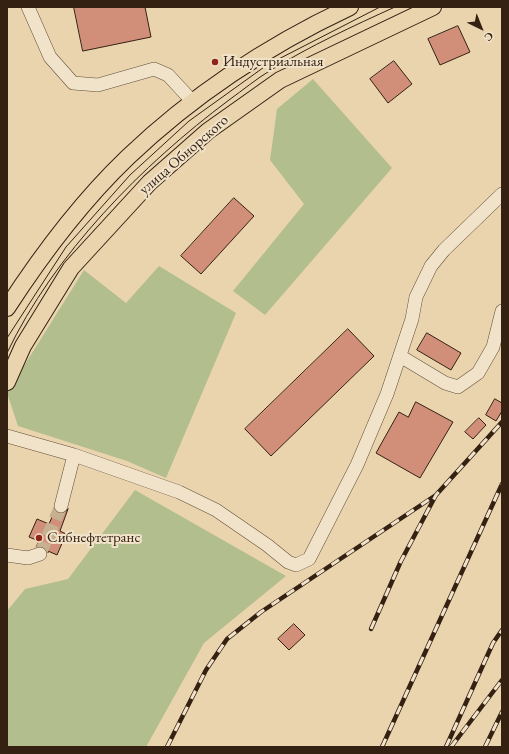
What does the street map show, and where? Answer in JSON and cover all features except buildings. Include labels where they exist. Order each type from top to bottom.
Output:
[{"type":"main road","points":[[7,308],[37,262],[86,202],[128,157],[193,102],[261,53],[350,7]]},
{"type":"main road","name":"улица Обнорского","points":[[7,382],[23,346],[72,268],[150,182],[208,131],[280,80],[433,7]]},
{"type":"lane","points":[[28,7],[50,57],[73,83],[98,85],[154,69],[168,74],[193,102]]},
{"type":"lane","points":[[7,436],[74,455],[179,492],[216,510],[267,545],[288,562],[296,565],[310,559],[353,472],[387,394],[412,319],[416,297],[431,266],[444,250],[502,194]]},
{"type":"lane","points":[[400,356],[445,383],[458,387],[478,373],[493,347],[502,311]]},
{"type":"lane","points":[[61,506],[74,455]]},
{"type":"lane","points":[[7,555],[28,558],[40,554]]},
{"type":"green space","points":[[313,79],[392,168],[265,315],[233,291],[304,204],[270,160],[277,109]]},
{"type":"green space","points":[[159,266],[236,313],[166,478],[127,461],[18,426],[7,393],[84,270],[126,303]]},
{"type":"green space","points":[[135,490],[286,576],[204,643],[146,747],[7,747],[7,611],[25,589],[68,579]]},
{"type":"tunnel","points":[[40,554],[61,506]]},
{"type":"tram line","points":[[7,338],[66,247],[130,175],[189,121],[267,65],[380,7]]},
{"type":"tram line","points":[[7,353],[26,316],[49,281],[75,247],[103,214],[164,153],[196,125],[265,73],[316,45],[395,7]]},
{"type":"railway","points":[[371,629],[401,561],[436,495],[502,422]]},
{"type":"railway","points":[[382,747],[502,484]]},
{"type":"railway","points":[[167,747],[206,670],[227,639],[261,612],[436,495]]},
{"type":"railway","points":[[446,747],[493,643],[502,630]]},
{"type":"railway","points":[[451,747],[502,680]]},
{"type":"railway","points":[[485,747],[502,712]]},
{"type":"place","name":"Индустриальная","points":[[215,62]]},
{"type":"place","name":"Сибнефтетранс","points":[[39,538]]}]
